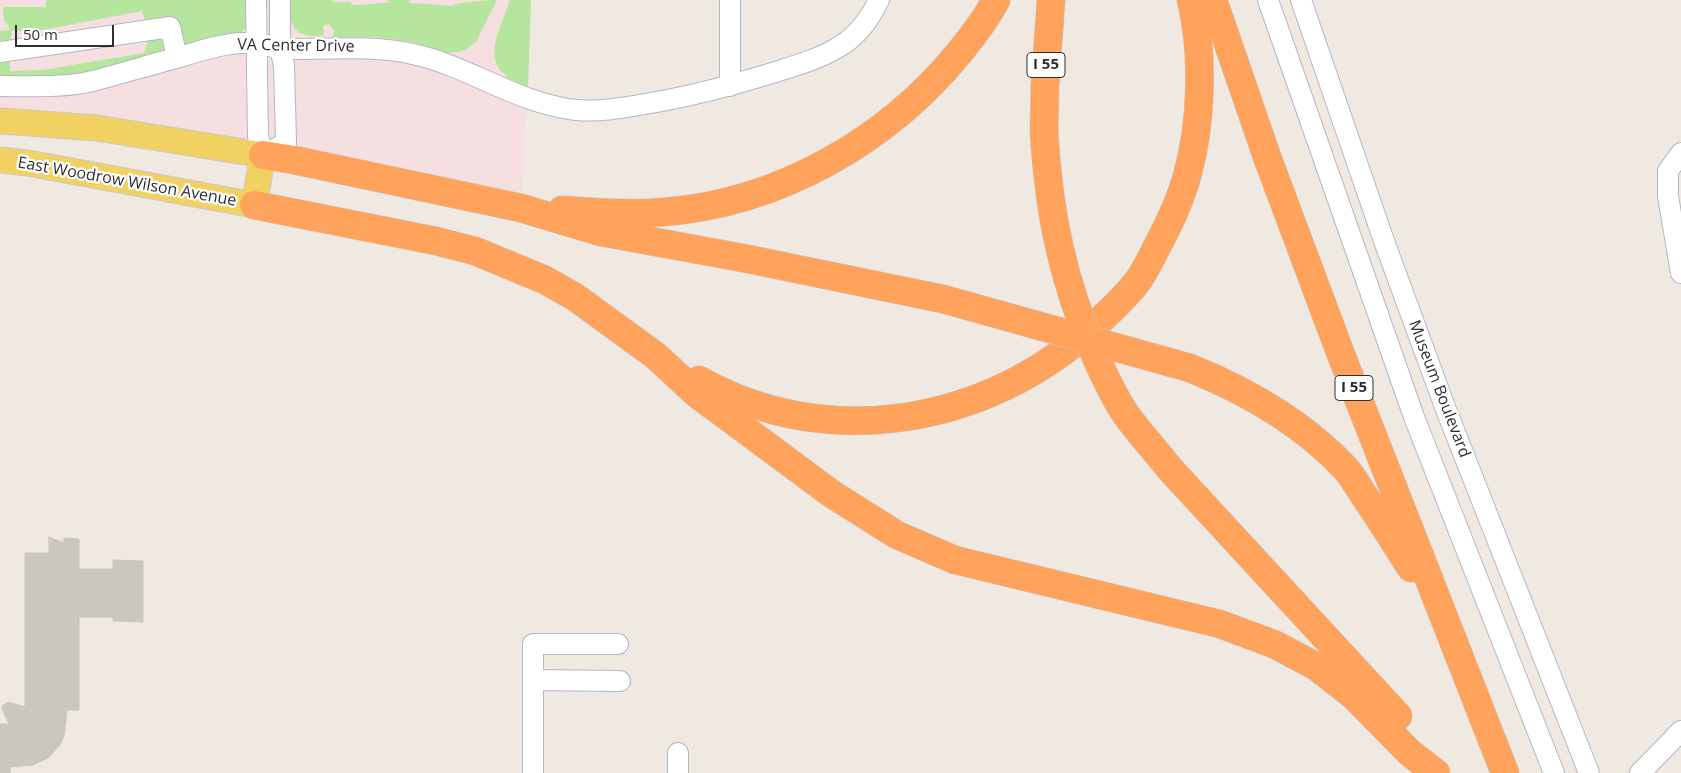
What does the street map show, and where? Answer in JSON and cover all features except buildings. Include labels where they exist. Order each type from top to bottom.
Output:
[{"type":"highway","points":[[521,208],[631,213],[665,212],[718,204],[754,194],[794,179],[861,143],[926,91],[974,35],[996,0]]},
{"type":"highway","name":"I 55","points":[[1051,0],[1045,85],[1044,131],[1047,179],[1054,228],[1066,276],[1082,324],[1104,374],[1126,415],[1170,469],[1394,710],[1437,773]]},
{"type":"highway","points":[[656,356],[718,390],[757,406],[791,414],[838,420],[877,420],[916,416],[956,407],[985,397],[1029,375],[1070,348],[1110,312],[1137,282],[1177,206],[1187,175],[1195,137],[1200,90],[1194,13],[1191,0]]},
{"type":"highway","name":"I 55","points":[[1213,0],[1266,154],[1333,334],[1505,773]]},
{"type":"highway","points":[[263,155],[521,208],[601,232],[743,258],[943,299],[1190,368],[1222,381],[1270,408],[1308,435],[1346,470],[1385,526],[1450,634]]},
{"type":"highway","points":[[254,205],[436,241],[475,251],[545,280],[575,297],[656,356],[697,394],[800,471],[832,494],[897,535],[955,560],[1220,624],[1276,645],[1317,667],[1354,696],[1410,753],[1437,773]]},
{"type":"main road","points":[[0,121],[97,128],[263,155],[254,205]]},
{"type":"main road","name":"East Woodrow Wilson Avenue","points":[[0,160],[28,163],[254,205]]},
{"type":"street","points":[[256,0],[258,136],[263,155],[286,143],[284,65],[280,49],[280,0]]},
{"type":"street","points":[[730,0],[730,86]]},
{"type":"street","name":"VA Center Drive","points":[[0,86],[63,85],[90,81],[217,46],[256,43],[280,49],[358,47],[385,49],[429,58],[545,104],[576,110],[616,109],[678,99],[730,86],[812,60],[838,48],[867,23],[879,0]]},
{"type":"street","name":"Museum Boulevard","points":[[1268,0],[1414,417],[1554,773]]},
{"type":"street","name":"Museum Boulevard","points":[[1301,0],[1384,241],[1445,406],[1589,773]]},
{"type":"street","points":[[0,52],[170,27],[177,57]]},
{"type":"street","points":[[1289,61],[1319,51]]},
{"type":"street","points":[[1681,153],[1668,170],[1668,196],[1681,273]]},
{"type":"street","points":[[1355,252],[1384,241]]},
{"type":"street","points":[[1414,417],[1445,406]]},
{"type":"street","points":[[1478,578],[1508,566]]},
{"type":"street","points":[[533,773],[533,644],[618,644]]},
{"type":"street","points":[[533,680],[620,681]]},
{"type":"street","points":[[1640,773],[1681,731]]},
{"type":"shaded area","points":[[0,0],[531,0],[521,208],[0,121]]},
{"type":"green space","points":[[46,0],[248,0],[247,26],[238,36],[190,46],[181,39],[145,21],[142,11],[43,30],[11,31],[11,42],[0,42],[0,31],[9,30],[9,26],[4,21],[3,7],[46,7]]},
{"type":"green space","points":[[288,0],[332,0],[333,2],[350,2],[353,5],[388,3],[389,0],[409,0],[410,3],[453,6],[455,4],[497,0],[476,42],[465,50],[447,53],[412,42],[393,39],[333,37],[334,31],[329,24],[323,26],[324,33],[322,36],[304,35],[295,29],[292,24]]},
{"type":"green space","points":[[510,0],[531,0],[528,87],[507,78],[499,69],[496,60],[496,40]]},
{"type":"green space","points":[[164,37],[166,49],[164,52],[69,77],[0,77],[0,58],[10,63],[10,71],[43,70],[144,53],[148,40]]}]
